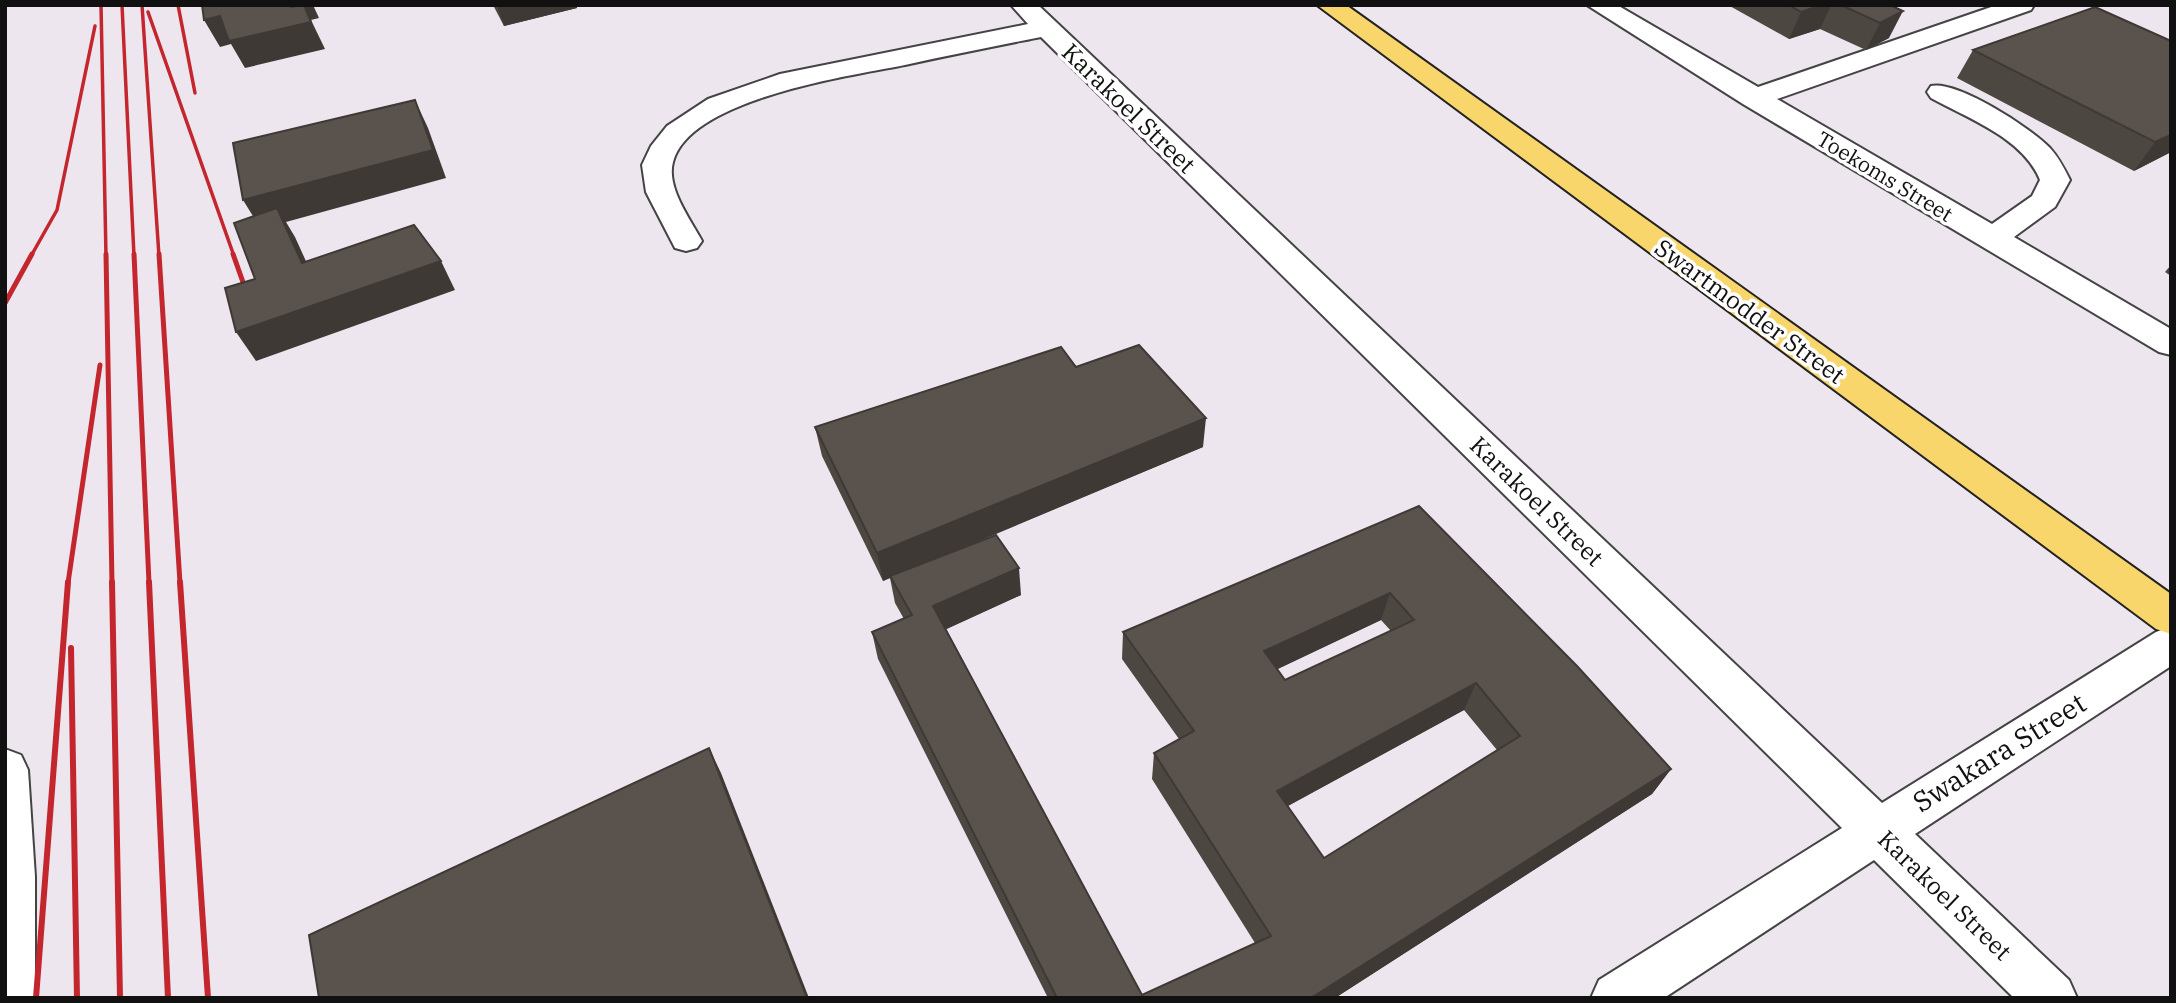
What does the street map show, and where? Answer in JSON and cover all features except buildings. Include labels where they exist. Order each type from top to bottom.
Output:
[{"type":"main road","name":"Swartmodder Street","points":[[1329,5],[2171,618]]},
{"type":"street","name":"Toekoms Street","points":[[1599,5],[2171,344]]},
{"type":"street","points":[[1753,98],[2022,5]]},
{"type":"street","points":[[686,241],[661,192],[657,165],[665,146],[694,119],[746,93],[780,82],[1035,17]]},
{"type":"street","name":"Karakoel Street","points":[[1035,17],[2051,998]]},
{"type":"street","points":[[1941,92],[2023,139],[2052,168],[2055,180],[2044,201],[1992,239]]},
{"type":"street","name":"Swakara Street","points":[[1617,998],[1877,829],[2171,644]]},
{"type":"street","points":[[5,770],[11,877],[9,998]]},
{"type":"shaded area","points":[[5,5],[2171,5],[2171,998],[5,998]]},
{"type":"railway","points":[[101,5],[106,256]]},
{"type":"railway","points":[[122,5],[134,256]]},
{"type":"railway","points":[[142,5],[159,256]]},
{"type":"railway","points":[[178,5],[195,93]]},
{"type":"railway","points":[[148,12],[234,256]]},
{"type":"railway","points":[[31,256],[57,210],[95,26]]},
{"type":"railway","points":[[5,303],[32,254]]},
{"type":"railway","points":[[106,254],[112,583]]},
{"type":"railway","points":[[134,254],[149,583]]},
{"type":"railway","points":[[159,254],[180,583]]},
{"type":"railway","points":[[233,254],[250,302]]},
{"type":"railway","points":[[68,583],[100,365]]},
{"type":"railway","points":[[36,998],[68,582]]},
{"type":"railway","points":[[112,582],[120,998]]},
{"type":"railway","points":[[149,582],[168,998]]},
{"type":"railway","points":[[180,582],[208,998]]},
{"type":"railway","points":[[71,648],[77,998]]}]
